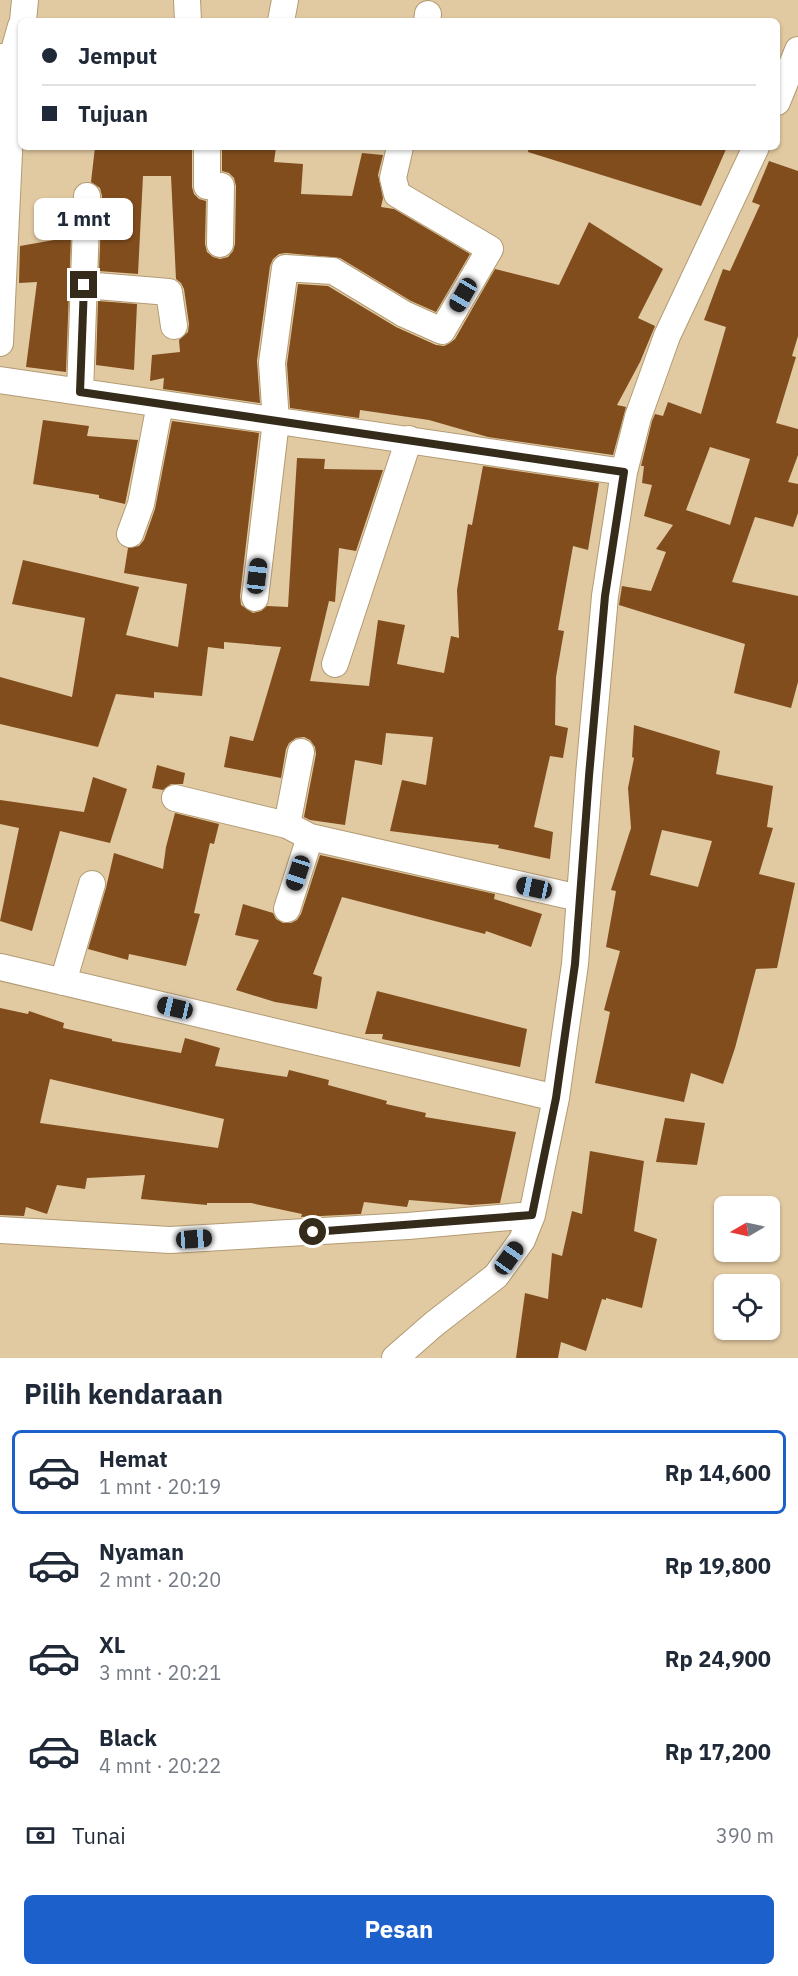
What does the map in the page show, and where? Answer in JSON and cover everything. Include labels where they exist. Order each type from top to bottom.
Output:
[{"type":"street","points":[[22,18],[25,0]]},
{"type":"street","points":[[187,0],[188,18]]},
{"type":"street","points":[[282,18],[285,0]]},
{"type":"street","points":[[0,343],[10,132],[4,64],[18,33]]},
{"type":"street","points":[[780,95],[798,50]]},
{"type":"street","points":[[207,150],[207,186],[221,186],[220,244]]},
{"type":"street","points":[[255,598],[276,421],[272,363],[285,268],[333,271],[405,314],[442,331],[490,249],[397,194],[393,178],[399,150]]},
{"type":"street","points":[[395,1358],[434,1324],[496,1276],[522,1240],[532,1215],[556,1098],[575,964],[605,596],[624,472],[638,417],[667,336],[755,150]]},
{"type":"street","points":[[80,392],[87,196]]},
{"type":"street","points":[[84,285],[169,292],[174,326]]},
{"type":"street","points":[[0,380],[624,472]]},
{"type":"street","points":[[130,534],[141,504],[160,404]]},
{"type":"street","points":[[335,664],[409,439]]},
{"type":"street","points":[[287,825],[301,752]]},
{"type":"street","points":[[175,798],[287,825],[310,837],[579,898]]},
{"type":"street","points":[[287,909],[310,837]]},
{"type":"street","points":[[63,982],[92,884]]},
{"type":"street","points":[[0,967],[556,1098]]},
{"type":"street","points":[[0,1230],[170,1240],[408,1226],[532,1215]]},
{"type":"building","points":[[95,150],[192,150],[192,187],[199,199],[206,201],[205,244],[207,252],[220,259],[228,257],[235,244],[236,186],[234,178],[222,171],[222,150],[276,150],[274,162],[303,164],[301,194],[352,196],[362,153],[383,155],[378,175],[383,198],[381,207],[394,209],[470,254],[436,312],[411,301],[340,258],[279,254],[270,266],[257,361],[260,403],[163,389],[164,378],[150,381],[152,355],[180,352],[179,340],[188,332],[189,324],[184,289],[176,279],[171,176],[143,176],[138,274],[99,271],[102,196],[100,188],[91,182]]},
{"type":"building","points":[[528,150],[726,150],[701,206],[528,152]]},
{"type":"building","points":[[769,161],[798,171],[798,336],[792,356],[796,357],[776,423],[798,429],[798,455],[788,482],[798,484],[798,513],[793,527],[755,517],[732,582],[798,596],[798,682],[791,708],[734,693],[745,644],[619,605],[622,586],[651,591],[666,552],[656,549],[673,525],[644,516],[652,485],[642,483],[644,466],[641,466],[652,421],[655,414],[663,416],[668,402],[701,414],[726,327],[704,320],[723,269],[730,271],[760,205],[752,202]],"holes":[[[710,447],[750,459],[730,525],[686,510]]]},
{"type":"building","points":[[589,222],[663,269],[638,318],[655,326],[640,362],[617,405],[626,407],[613,455],[488,437],[429,420],[360,410],[359,418],[290,408],[287,364],[298,284],[328,286],[396,327],[436,345],[444,346],[455,339],[495,269],[559,285]]},
{"type":"building","points":[[71,237],[66,372],[26,367],[37,282],[19,283],[20,246]]},
{"type":"building","points":[[98,301],[137,304],[134,370],[96,365]]},
{"type":"building","points":[[43,420],[89,426],[87,436],[138,440],[125,504],[99,498],[99,495],[33,484]]},
{"type":"building","points":[[172,421],[259,433],[240,596],[241,605],[253,613],[267,606],[288,607],[297,458],[325,459],[324,469],[383,470],[356,551],[339,548],[335,602],[329,601],[310,681],[369,686],[378,620],[405,625],[397,664],[444,673],[451,636],[459,638],[457,590],[468,524],[472,525],[483,466],[599,483],[588,550],[573,546],[558,630],[564,631],[556,677],[555,725],[568,728],[563,758],[550,756],[534,827],[553,832],[550,859],[498,848],[499,845],[390,831],[402,780],[426,785],[433,737],[386,733],[382,765],[355,760],[345,825],[304,817],[316,754],[315,747],[310,740],[304,737],[296,738],[289,743],[281,778],[224,767],[230,736],[253,741],[281,647],[224,642],[224,649],[208,647],[202,696],[154,692],[154,698],[116,694],[98,747],[0,724],[0,677],[72,697],[85,618],[12,604],[23,560],[139,587],[126,635],[178,647],[187,584],[124,573],[128,548],[139,546],[144,540],[155,509]]},
{"type":"building","points":[[634,725],[720,751],[716,774],[773,786],[767,827],[773,828],[759,874],[795,883],[777,968],[756,969],[723,1084],[691,1073],[684,1102],[595,1083],[610,1012],[604,1010],[620,951],[606,947],[616,891],[611,890],[631,828],[628,788],[634,758],[632,757]],"holes":[[[662,830],[712,841],[698,887],[650,875]]]},
{"type":"building","points":[[157,765],[185,773],[183,784],[171,784],[163,790],[152,788]]},
{"type":"building","points":[[93,777],[127,789],[110,843],[60,831],[32,931],[0,921],[19,828],[0,824],[0,800],[84,812]]},
{"type":"building","points":[[175,813],[219,824],[214,844],[210,843],[194,913],[200,914],[186,966],[129,954],[128,960],[88,949],[114,853],[163,869]]},
{"type":"building","points":[[320,855],[495,894],[494,899],[542,914],[531,947],[486,931],[485,934],[342,897],[313,974],[322,977],[317,1009],[275,1002],[236,990],[259,940],[235,935],[243,904],[273,913],[276,919],[283,923],[297,920]]},
{"type":"building","points":[[377,991],[527,1029],[520,1067],[382,1039],[383,1034],[365,1034]]},
{"type":"building","points":[[0,1008],[28,1014],[29,1011],[64,1023],[63,1028],[112,1039],[112,1041],[181,1053],[185,1038],[220,1048],[215,1066],[287,1077],[289,1070],[329,1080],[328,1085],[387,1101],[386,1104],[426,1113],[425,1117],[516,1132],[500,1203],[471,1205],[409,1200],[407,1207],[364,1202],[361,1214],[301,1217],[302,1214],[251,1203],[207,1203],[207,1205],[141,1199],[145,1175],[87,1178],[85,1189],[57,1185],[47,1214],[26,1207],[24,1216],[0,1215]],"holes":[[[50,1079],[224,1119],[218,1148],[40,1123]]]},
{"type":"building","points":[[665,1118],[705,1123],[697,1165],[656,1162]]},
{"type":"building","points":[[590,1151],[644,1161],[634,1231],[657,1239],[642,1308],[606,1298],[606,1300],[602,1299],[586,1351],[561,1342],[558,1358],[516,1358],[525,1293],[548,1299],[552,1253],[562,1256],[572,1211],[582,1214]]},
{"type":"route","points":[[84,285],[80,392],[624,472],[605,596],[575,964],[556,1098],[532,1215],[313,1232]]}]
